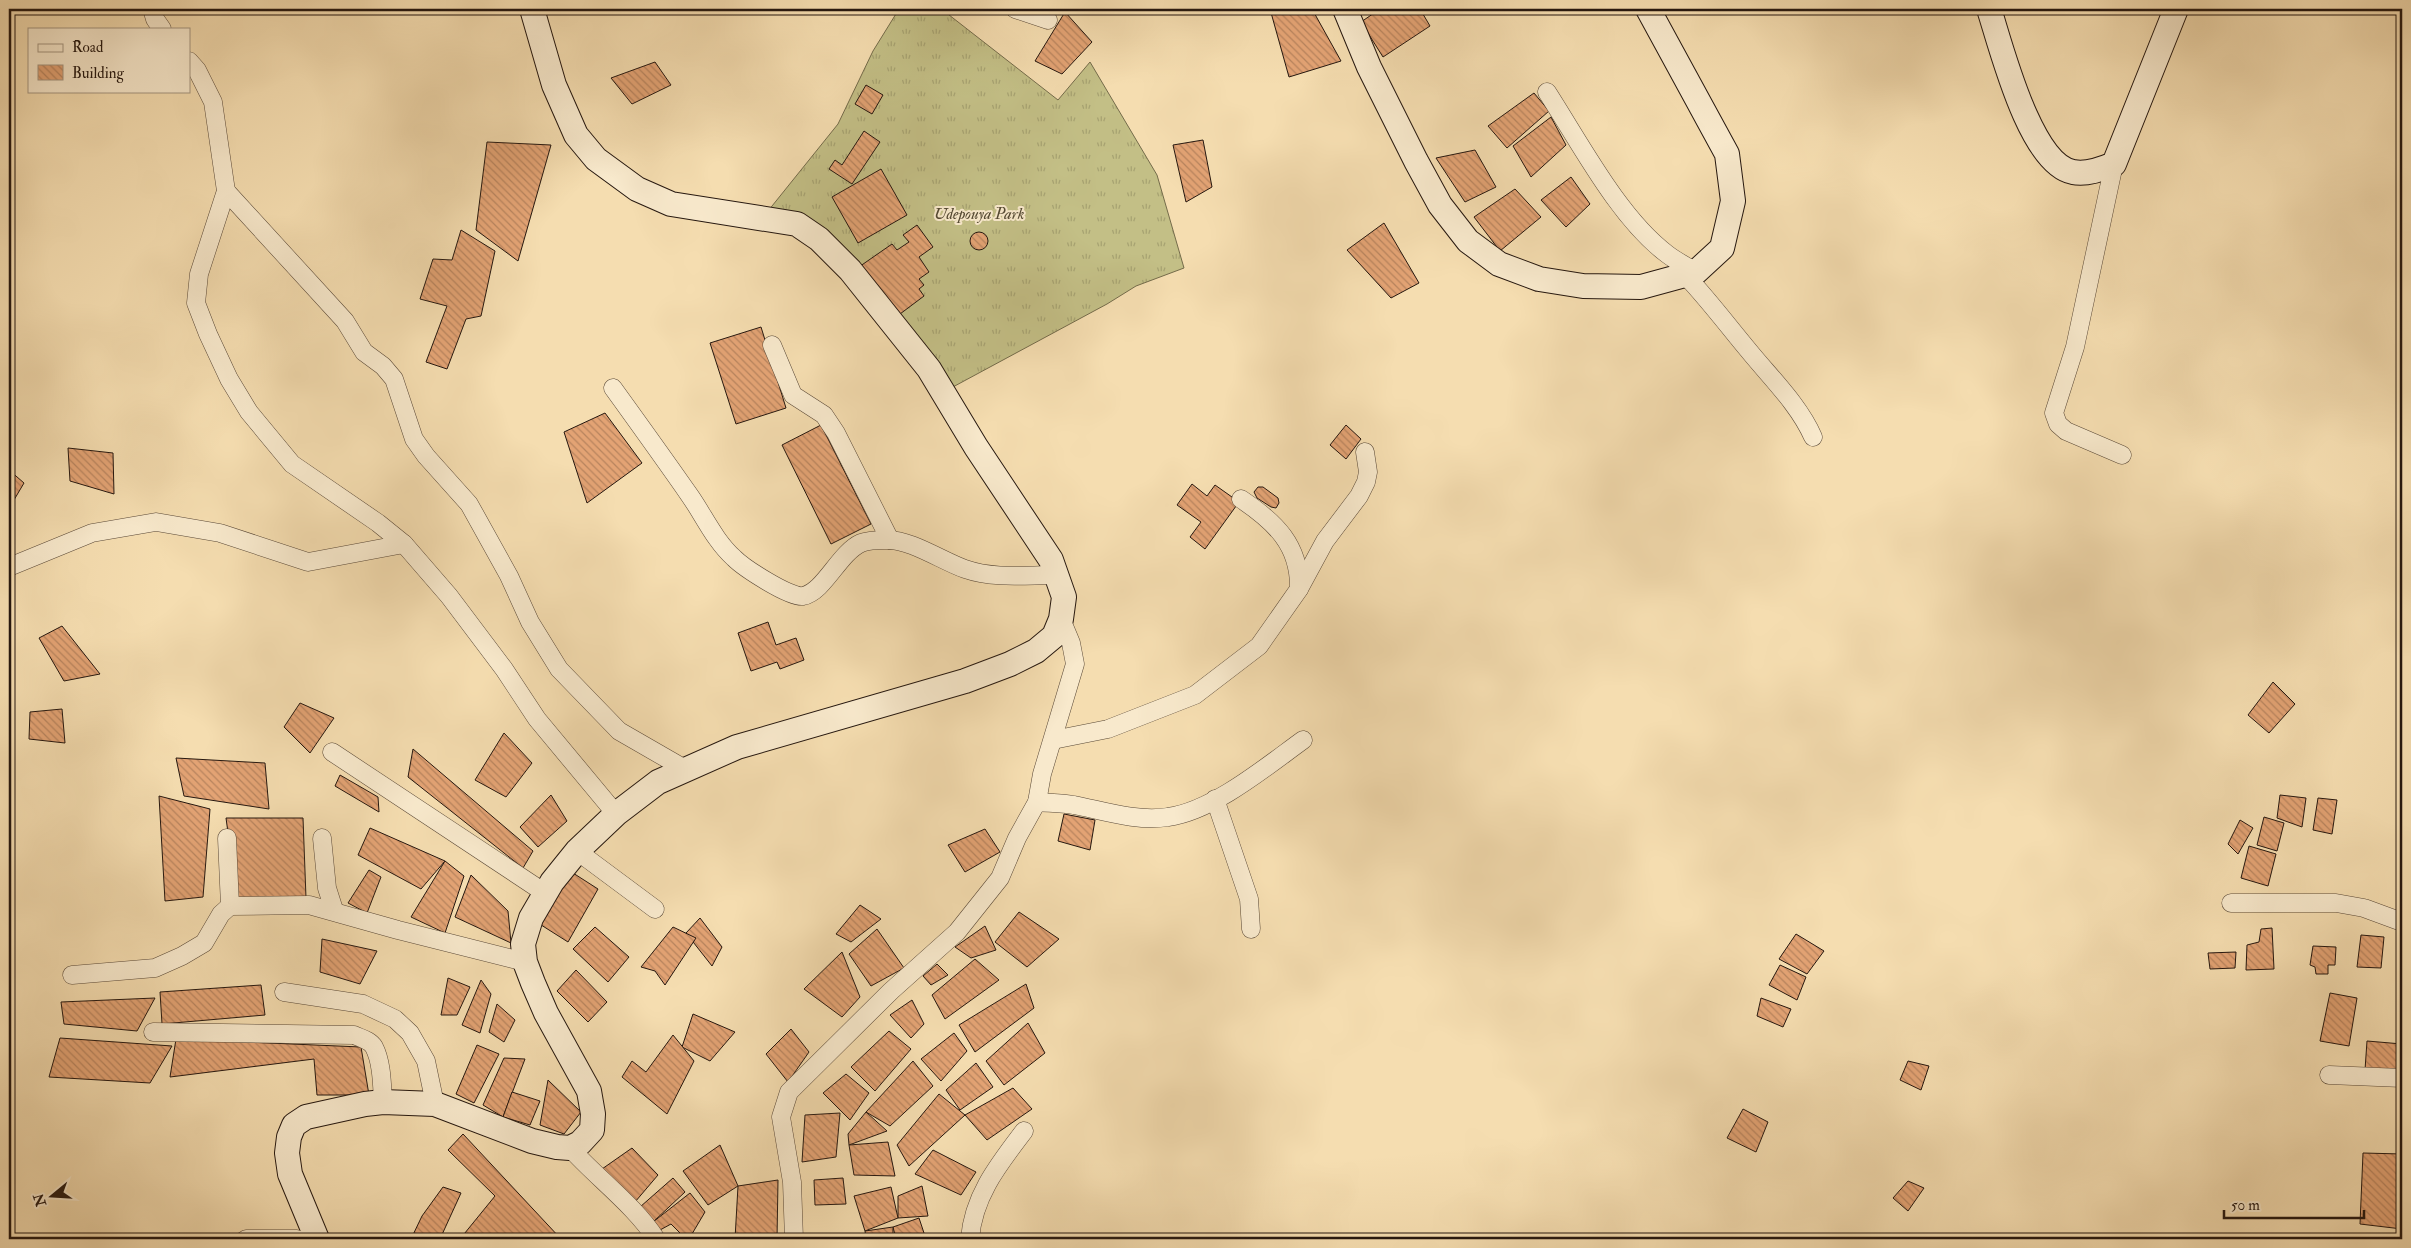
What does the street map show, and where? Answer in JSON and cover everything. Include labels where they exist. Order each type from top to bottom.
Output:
[{"type":"street","points":[[152,9],[155,19],[161,28]]},
{"type":"street","points":[[317,1239],[290,1174],[287,1153],[289,1137],[294,1125],[306,1117],[383,1102],[435,1104],[532,1140],[557,1147],[570,1148],[580,1143],[592,1130],[593,1114],[589,1091],[546,1013],[525,962],[524,944],[531,918],[545,893],[577,851],[616,814],[658,782],[737,747],[965,681],[1010,664],[1036,651],[1054,636],[1062,619],[1064,597],[1051,560],[976,447],[929,369],[850,270],[819,239],[797,224],[671,204],[637,189],[596,159],[576,135],[558,93],[532,9]]},
{"type":"street","points":[[1014,9],[1048,20]]},
{"type":"street","points":[[1345,9],[1369,67],[1416,161],[1440,205],[1468,241],[1499,264],[1539,279],[1584,286],[1641,287],[1690,274],[1722,248],[1733,201],[1727,154],[1648,9]]},
{"type":"street","points":[[1989,9],[2026,117],[2044,151],[2056,165],[2073,172],[2097,171],[2114,164]]},
{"type":"street","points":[[2122,455],[2066,431],[2058,424],[2054,413],[2075,347],[2114,164],[2176,9]]},
{"type":"street","points":[[190,62],[197,70],[213,102],[226,191],[199,274],[196,303],[208,334],[229,378],[249,412],[292,464],[378,523],[404,544],[449,596],[504,669],[538,719],[616,814]]},
{"type":"street","points":[[1547,92],[1611,190],[1640,229],[1690,274],[1808,426],[1813,437]]},
{"type":"street","points":[[226,191],[345,321],[364,352],[383,366],[394,379],[414,439],[426,456],[469,504],[509,576],[530,622],[559,669],[619,732],[685,769]]},
{"type":"street","points":[[772,345],[793,396],[824,415],[836,433],[890,540]]},
{"type":"street","points":[[613,388],[691,497],[712,531],[733,558],[796,596],[804,596],[816,588],[841,559],[861,543],[890,540],[932,553],[964,569],[989,576],[1055,575]]},
{"type":"street","points":[[1053,740],[1108,729],[1195,695],[1259,646],[1299,589],[1325,540],[1359,496],[1366,482],[1368,472],[1365,452]]},
{"type":"street","points":[[1242,499],[1276,525],[1290,546],[1300,578],[1299,589]]},
{"type":"street","points":[[9,567],[92,533],[156,522],[220,532],[308,562],[404,544]]},
{"type":"street","points":[[794,1239],[792,1182],[781,1117],[789,1092],[891,991],[957,932],[1000,878],[1017,838],[1037,802],[1042,774],[1075,664],[1062,619]]},
{"type":"street","points":[[1037,802],[1071,805],[1120,814],[1169,818],[1195,809],[1234,788],[1303,740]]},
{"type":"street","points":[[332,752],[545,893]]},
{"type":"street","points":[[1215,799],[1249,899],[1251,928]]},
{"type":"street","points":[[227,838],[230,906]]},
{"type":"street","points":[[322,838],[327,888],[334,910]]},
{"type":"street","points":[[577,851],[655,909]]},
{"type":"street","points":[[2231,903],[2336,903],[2364,908],[2402,922]]},
{"type":"street","points":[[72,975],[155,968],[182,956],[204,943],[220,914],[230,906],[309,905],[334,910],[398,930],[525,962]]},
{"type":"street","points":[[284,992],[363,1004],[395,1019],[410,1033],[426,1061],[435,1104]]},
{"type":"street","points":[[153,1032],[354,1035],[367,1041],[374,1047],[380,1071],[383,1102]]},
{"type":"street","points":[[2329,1074],[2402,1078]]},
{"type":"street","points":[[970,1239],[974,1212],[985,1187],[1024,1130]]},
{"type":"street","points":[[570,1148],[591,1172],[627,1205],[656,1239]]},
{"type":"street","points":[[246,1239],[297,1239]]},
{"type":"green space","name":"Udepouya Park","points":[[899,9],[944,11],[1058,100],[1090,62],[1157,175],[1184,268],[1136,286],[1107,304],[951,388],[843,268],[768,211],[838,124],[873,51]]},
{"type":"building","points":[[1270,9],[1312,9],[1341,61],[1289,77]]},
{"type":"building","points":[[1380,9],[1420,9],[1430,26],[1383,57],[1361,22]]},
{"type":"building","points":[[1065,12],[1092,42],[1062,74],[1035,61]]},
{"type":"building","points":[[655,62],[671,85],[632,104],[611,78]]},
{"type":"building","points":[[866,85],[883,95],[872,114],[855,104]]},
{"type":"building","points":[[1534,93],[1549,111],[1507,148],[1488,126]]},
{"type":"building","points":[[1551,117],[1566,145],[1531,177],[1513,146]]},
{"type":"building","points":[[864,131],[880,142],[852,184],[829,169],[835,160],[842,165]]},
{"type":"building","points":[[1203,140],[1212,187],[1186,202],[1173,145]]},
{"type":"building","points":[[487,142],[551,145],[518,261],[476,230]]},
{"type":"building","points":[[1475,150],[1496,187],[1465,202],[1436,158]]},
{"type":"building","points":[[881,169],[907,215],[858,243],[832,197]]},
{"type":"building","points":[[1571,177],[1590,204],[1566,227],[1541,200]]},
{"type":"building","points":[[1515,189],[1541,217],[1500,251],[1474,217]]},
{"type":"building","points":[[1384,223],[1419,283],[1391,298],[1347,250]]},
{"type":"building","points":[[917,225],[933,247],[919,257],[929,272],[919,279],[924,285],[919,289],[924,296],[892,320],[856,269],[892,244],[897,250],[909,242],[903,235]]},
{"type":"building","points":[[461,230],[495,251],[481,316],[466,319],[447,369],[426,362],[447,306],[420,299],[433,259],[452,260]]},
{"type":"building","points":[[975,232],[983,232],[988,237],[986,248],[975,250],[970,245],[970,237]]},
{"type":"building","points":[[761,327],[786,408],[736,424],[710,343]]},
{"type":"building","points":[[605,413],[642,463],[587,503],[564,432]]},
{"type":"building","points":[[821,425],[871,524],[831,544],[782,445]]},
{"type":"building","points":[[1346,425],[1361,439],[1346,459],[1330,445]]},
{"type":"building","points":[[68,448],[113,453],[114,494],[70,481]]},
{"type":"building","points":[[9,470],[24,483],[11,505],[9,502]]},
{"type":"building","points":[[1192,484],[1207,496],[1215,485],[1239,502],[1205,549],[1190,537],[1201,522],[1177,505]]},
{"type":"building","points":[[1258,487],[1263,487],[1278,498],[1279,503],[1276,508],[1257,498],[1254,492]]},
{"type":"building","points":[[768,622],[776,645],[796,638],[804,660],[780,669],[777,662],[751,671],[738,633]]},
{"type":"building","points":[[62,626],[100,674],[64,681],[39,638]]},
{"type":"building","points":[[2273,682],[2295,704],[2269,733],[2248,715]]},
{"type":"building","points":[[300,703],[334,718],[310,753],[284,727]]},
{"type":"building","points":[[62,709],[65,743],[29,739],[30,712]]},
{"type":"building","points":[[504,733],[532,763],[506,797],[475,780]]},
{"type":"building","points":[[413,749],[533,851],[523,868],[408,777]]},
{"type":"building","points":[[176,758],[265,763],[269,809],[184,796]]},
{"type":"building","points":[[340,775],[378,797],[379,812],[335,786]]},
{"type":"building","points":[[551,795],[567,821],[538,847],[520,827]]},
{"type":"building","points":[[2280,795],[2306,798],[2302,827],[2277,818]]},
{"type":"building","points":[[159,796],[210,809],[203,897],[165,901]]},
{"type":"building","points":[[2318,798],[2337,800],[2332,834],[2313,830]]},
{"type":"building","points":[[1064,814],[1095,820],[1090,850],[1058,841]]},
{"type":"building","points":[[2264,817],[2284,823],[2277,851],[2257,845]]},
{"type":"building","points":[[226,818],[303,818],[306,898],[237,898]]},
{"type":"building","points":[[2240,820],[2253,828],[2238,854],[2228,844]]},
{"type":"building","points":[[370,828],[445,861],[421,889],[358,855]]},
{"type":"building","points":[[985,829],[1000,852],[965,872],[948,845]]},
{"type":"building","points":[[2249,846],[2276,854],[2268,886],[2241,878]]},
{"type":"building","points":[[445,861],[464,876],[445,933],[411,917]]},
{"type":"building","points":[[369,870],[381,877],[367,913],[348,903]]},
{"type":"building","points":[[573,873],[598,889],[568,942],[538,923]]},
{"type":"building","points":[[471,875],[508,911],[511,943],[455,917]]},
{"type":"building","points":[[860,905],[881,919],[851,942],[836,934]]},
{"type":"building","points":[[1019,912],[1059,939],[1027,967],[995,942]]},
{"type":"building","points":[[700,918],[722,947],[712,966],[686,933]]},
{"type":"building","points":[[985,926],[996,950],[971,958],[955,947]]},
{"type":"building","points":[[595,927],[629,957],[608,982],[573,949]]},
{"type":"building","points":[[673,927],[696,938],[665,985],[655,971],[641,967]]},
{"type":"building","points":[[2272,928],[2274,969],[2246,970],[2247,945],[2259,942],[2261,929]]},
{"type":"building","points":[[877,929],[904,968],[871,986],[849,954]]},
{"type":"building","points":[[1796,934],[1824,951],[1807,974],[1779,959]]},
{"type":"building","points":[[2361,935],[2384,937],[2381,968],[2357,967]]},
{"type":"building","points":[[322,939],[377,951],[360,984],[320,972]]},
{"type":"building","points":[[2313,946],[2336,947],[2335,965],[2328,965],[2328,974],[2316,974],[2315,967],[2310,965]]},
{"type":"building","points":[[842,952],[860,997],[842,1017],[804,989]]},
{"type":"building","points":[[2236,952],[2235,968],[2210,969],[2208,953]]},
{"type":"building","points":[[975,959],[999,980],[945,1019],[932,995]]},
{"type":"building","points":[[937,964],[948,975],[931,985],[923,976]]},
{"type":"building","points":[[1780,965],[1806,977],[1797,1000],[1769,985]]},
{"type":"building","points":[[576,970],[607,1002],[588,1022],[557,991]]},
{"type":"building","points":[[448,978],[470,987],[457,1015],[441,1015]]},
{"type":"building","points":[[481,980],[491,994],[480,1033],[462,1025]]},
{"type":"building","points":[[1026,984],[1034,1008],[975,1052],[959,1025]]},
{"type":"building","points":[[261,985],[265,1015],[162,1024],[160,992]]},
{"type":"building","points":[[2330,993],[2357,998],[2349,1046],[2320,1041]]},
{"type":"building","points":[[155,998],[137,1031],[64,1024],[61,1002]]},
{"type":"building","points":[[1761,998],[1791,1009],[1783,1027],[1757,1016]]},
{"type":"building","points":[[912,1000],[924,1024],[911,1038],[890,1015]]},
{"type":"building","points":[[497,1004],[515,1020],[504,1042],[489,1032]]},
{"type":"building","points":[[693,1014],[735,1032],[710,1061],[682,1047]]},
{"type":"building","points":[[1028,1023],[1045,1053],[1004,1085],[986,1061]]},
{"type":"building","points":[[791,1029],[809,1052],[788,1082],[766,1054]]},
{"type":"building","points":[[889,1031],[911,1049],[875,1091],[851,1067]]},
{"type":"building","points":[[954,1033],[967,1051],[941,1081],[921,1059]]},
{"type":"building","points":[[673,1035],[694,1061],[667,1114],[622,1077],[632,1061],[646,1072]]},
{"type":"building","points":[[60,1038],[172,1046],[150,1083],[49,1077]]},
{"type":"building","points":[[176,1039],[361,1047],[369,1095],[317,1095],[314,1059],[170,1077]]},
{"type":"building","points":[[2367,1041],[2402,1044],[2400,1073],[2365,1070]]},
{"type":"building","points":[[477,1045],[499,1054],[474,1103],[456,1094]]},
{"type":"building","points":[[504,1058],[525,1059],[503,1117],[483,1105]]},
{"type":"building","points":[[913,1061],[933,1086],[890,1126],[866,1112]]},
{"type":"building","points":[[1908,1061],[1929,1066],[1921,1090],[1900,1080]]},
{"type":"building","points":[[976,1063],[993,1087],[960,1110],[946,1090]]},
{"type":"building","points":[[846,1074],[869,1093],[850,1120],[823,1093]]},
{"type":"building","points":[[548,1080],[581,1112],[564,1134],[540,1125]]},
{"type":"building","points":[[1013,1088],[1032,1109],[987,1140],[965,1115]]},
{"type":"building","points":[[512,1092],[540,1101],[530,1125],[503,1117]]},
{"type":"building","points":[[939,1094],[965,1115],[909,1166],[897,1145]]},
{"type":"building","points":[[1743,1109],[1768,1122],[1756,1152],[1727,1138]]},
{"type":"building","points":[[866,1112],[887,1131],[849,1145],[848,1134]]},
{"type":"building","points":[[840,1113],[836,1157],[802,1162],[805,1115]]},
{"type":"building","points":[[463,1134],[561,1239],[460,1239],[495,1196],[448,1150]]},
{"type":"building","points":[[888,1142],[895,1176],[854,1175],[849,1145]]},
{"type":"building","points":[[720,1145],[738,1186],[708,1205],[683,1171]]},
{"type":"building","points":[[632,1148],[658,1175],[635,1202],[602,1169]]},
{"type":"building","points":[[933,1150],[976,1172],[961,1195],[915,1174]]},
{"type":"building","points":[[2363,1153],[2402,1154],[2402,1229],[2360,1224]]},
{"type":"building","points":[[673,1178],[685,1192],[653,1222],[640,1207]]},
{"type":"building","points":[[843,1178],[846,1204],[815,1205],[814,1180]]},
{"type":"building","points":[[778,1180],[777,1239],[735,1239],[738,1186]]},
{"type":"building","points":[[1908,1181],[1924,1188],[1908,1211],[1893,1198]]},
{"type":"building","points":[[922,1186],[928,1216],[898,1218],[898,1196]]},
{"type":"building","points":[[443,1187],[461,1193],[440,1239],[411,1239],[422,1216]]},
{"type":"building","points":[[891,1187],[898,1218],[865,1231],[854,1196]]},
{"type":"building","points":[[690,1193],[705,1212],[689,1239],[686,1239],[671,1224],[660,1230],[653,1222]]},
{"type":"building","points":[[919,1218],[926,1239],[896,1239],[893,1227]]},
{"type":"building","points":[[893,1227],[893,1239],[866,1239],[865,1231]]}]
